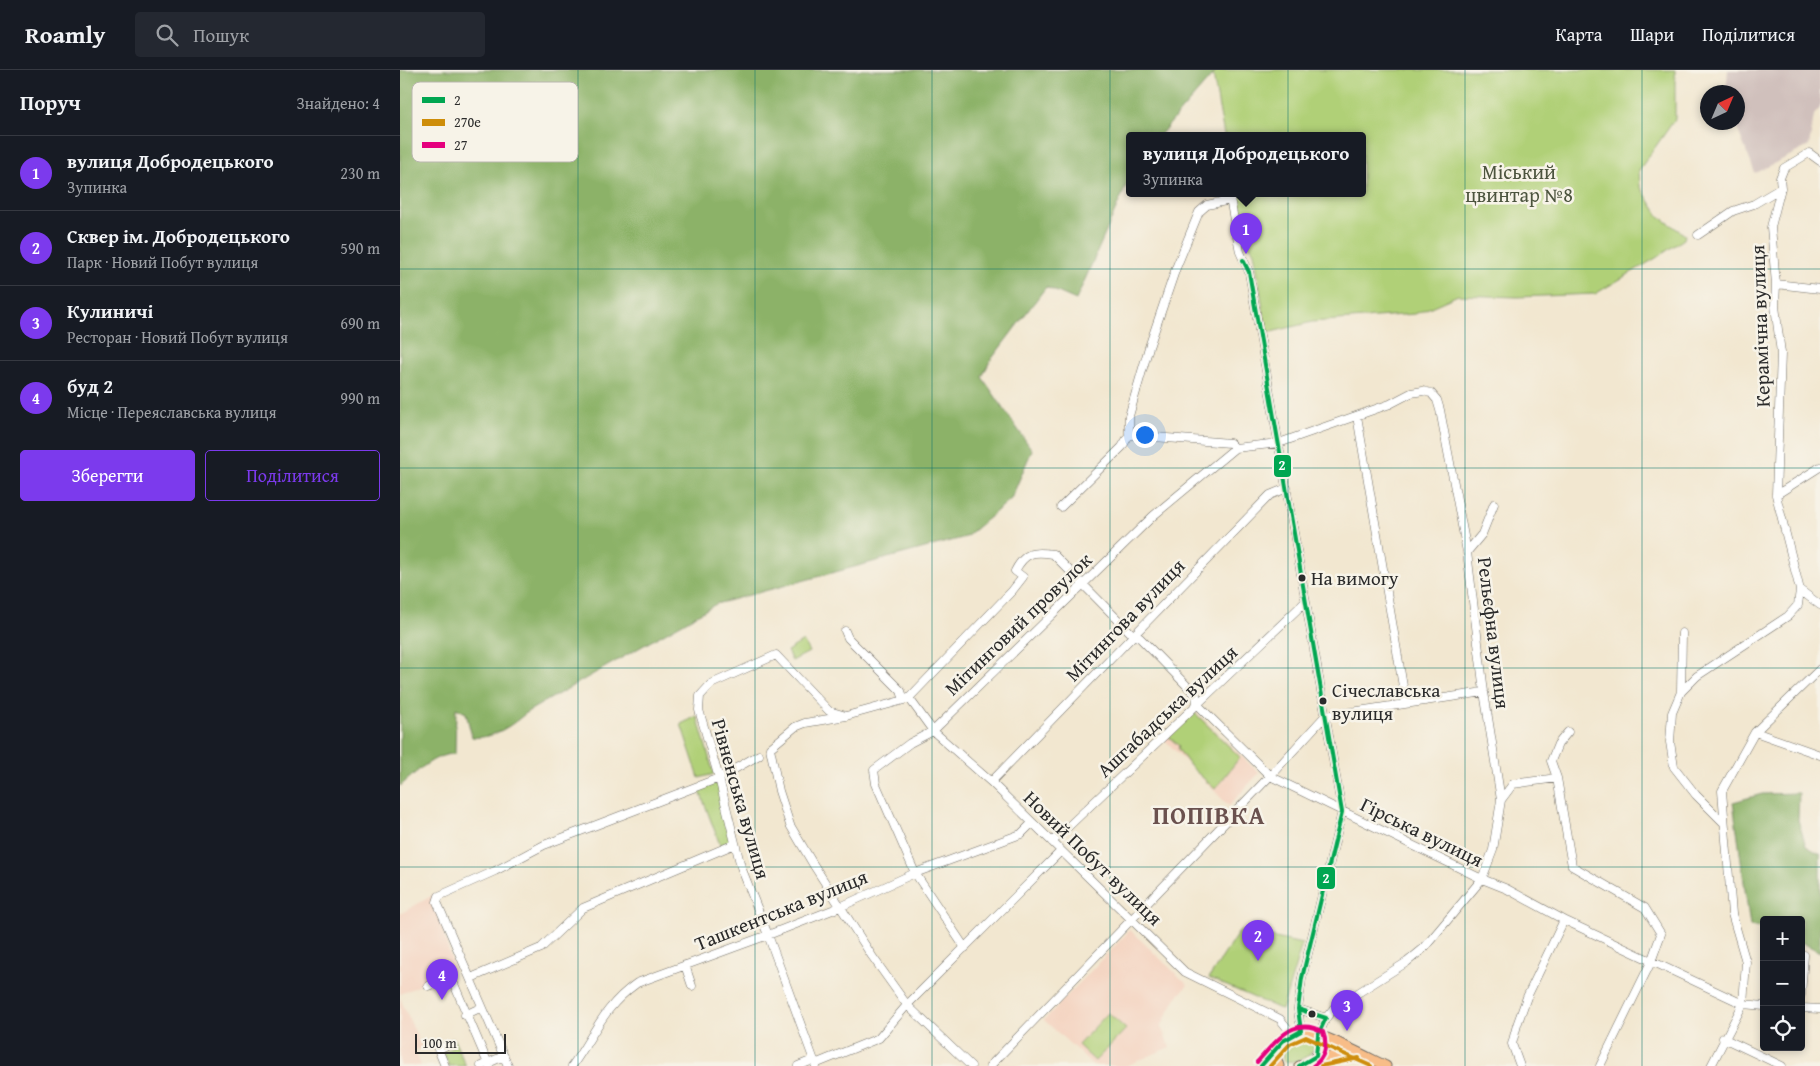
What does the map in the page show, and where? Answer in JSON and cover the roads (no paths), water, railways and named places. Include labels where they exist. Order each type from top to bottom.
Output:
[{"type":"main road","name":"Новий Побут вулиця","points":[[1297,1032],[1313,1032],[1318,1036],[1358,1052],[1386,1066]]},
{"type":"main road","points":[[1261,1066],[1275,1054],[1282,1041],[1297,1032]]},
{"type":"main road","points":[[1313,1061],[1318,1053],[1320,1044],[1318,1036]]},
{"type":"main road","points":[[1300,1066],[1313,1061],[1358,1052]]},
{"type":"main road","points":[[1275,1054],[1278,1066]]},
{"type":"street","name":"Керамічна вулиця","points":[[1800,590],[1776,494],[1781,353],[1771,227],[1781,188],[1780,178],[1784,168],[1809,153],[1820,161]]},
{"type":"street","points":[[1698,235],[1733,211],[1754,204],[1781,188]]},
{"type":"street","points":[[1061,507],[1122,447],[1128,435],[1129,416],[1149,347],[1176,268],[1199,212],[1207,205],[1227,197]]},
{"type":"street","points":[[1229,197],[1240,252],[1249,272],[1287,488],[1304,603],[1342,812],[1302,978],[1297,1032]]},
{"type":"street","points":[[1776,284],[1820,289]]},
{"type":"street","name":"Рельєфна вулиця","points":[[1357,416],[1390,404],[1411,393],[1423,391],[1431,393],[1437,400],[1440,410],[1467,552],[1484,692],[1501,800],[1492,850],[1482,879]]},
{"type":"street","points":[[1128,435],[1230,443],[1235,448],[1278,443],[1357,416],[1406,704]]},
{"type":"street","name":"Мітинговий провулок","points":[[965,948],[915,873],[873,776],[874,770],[933,731],[1153,516],[1235,448]]},
{"type":"street","points":[[1776,494],[1820,466]]},
{"type":"street","name":"Мітингова вулиця","points":[[991,782],[1270,495],[1287,488]]},
{"type":"street","points":[[1467,552],[1482,534],[1494,504]]},
{"type":"street","name":"Гірська вулиця","points":[[906,699],[1012,591],[1023,577],[1015,570],[1022,558],[1029,554],[1042,552],[1053,554],[1133,635],[1140,638],[1196,695],[1197,704],[1270,776],[1482,879],[1508,889],[1564,920],[1651,962],[1743,1004],[1760,1006]]},
{"type":"street","points":[[1723,822],[1696,795],[1674,767],[1670,742],[1672,713],[1681,692],[1697,676],[1788,616],[1798,604],[1800,590],[1820,605]]},
{"type":"street","name":"Ашгабадська вулиця","points":[[1052,842],[1304,603]]},
{"type":"street","name":"Новий Побут вулиця","points":[[845,631],[848,638],[901,691],[933,731],[991,782],[1131,920],[1192,977],[1280,1019],[1297,1032]]},
{"type":"street","points":[[1681,692],[1682,633]]},
{"type":"street","name":"Рівненська вулиця","points":[[815,1063],[741,867],[719,778],[699,710],[700,696],[711,684],[776,655],[829,711],[846,716]]},
{"type":"street","points":[[1711,1066],[1723,1038],[1743,1004],[1746,962],[1732,914],[1723,822],[1722,790],[1755,732],[1820,669]]},
{"type":"street","points":[[990,1066],[1270,776],[1325,716],[1484,692]]},
{"type":"street","points":[[906,699],[846,716],[795,727],[770,748],[779,791],[790,825],[840,907],[907,1004],[971,1066]]},
{"type":"street","points":[[1568,732],[1558,744],[1552,761],[1557,778],[1572,866],[1645,908],[1661,934],[1651,962],[1600,1066]]},
{"type":"street","points":[[1755,732],[1820,755]]},
{"type":"street","points":[[508,1066],[437,902],[439,896],[495,871],[544,846],[719,778],[759,755]]},
{"type":"street","points":[[1501,800],[1513,784],[1557,778]]},
{"type":"street","name":"Ташкентська вулиця","points":[[572,1066],[602,1016],[622,994],[637,983],[768,935],[840,907],[915,873],[1021,834],[1032,823]]},
{"type":"street","points":[[471,978],[541,948],[583,908],[735,844]]},
{"type":"street","points":[[798,1066],[815,1063],[878,1038],[907,1004],[1061,851]]},
{"type":"street","points":[[1318,1036],[1326,1018],[1334,1008],[1407,962],[1424,948],[1482,879]]},
{"type":"street","points":[[1520,1066],[1512,1044],[1517,1025],[1527,997],[1564,920]]},
{"type":"street","points":[[685,965],[692,986]]},
{"type":"street","points":[[428,986],[450,977],[486,1065],[504,1056]]},
{"type":"street","points":[[465,1015],[482,1007]]},
{"type":"street","points":[[1805,1008],[1820,1009]]},
{"type":"street","points":[[1298,1009],[1326,1018]]},
{"type":"street","points":[[1723,1038],[1782,1066]]},
{"type":"street","points":[[445,1046],[438,1049],[445,1066]]},
{"type":"place","name":"вулиця Добродецького","points":[[1246,254]]},
{"type":"place","name":"На вимогу","points":[[1302,578]]},
{"type":"place","name":"Січеславська вулиця","points":[[1323,701]]},
{"type":"place","name":"Сквер ім. Добродецького","points":[[1258,961]]},
{"type":"place","name":"буд 2","points":[[442,1000]]},
{"type":"place","name":"Кулиничі","points":[[1347,1031]]},
{"type":"district","name":"ПОПІВКА","points":[[1209,815]]},
{"type":"park label","name":"Міський цвинтар №8","points":[[1519,184]]}]
